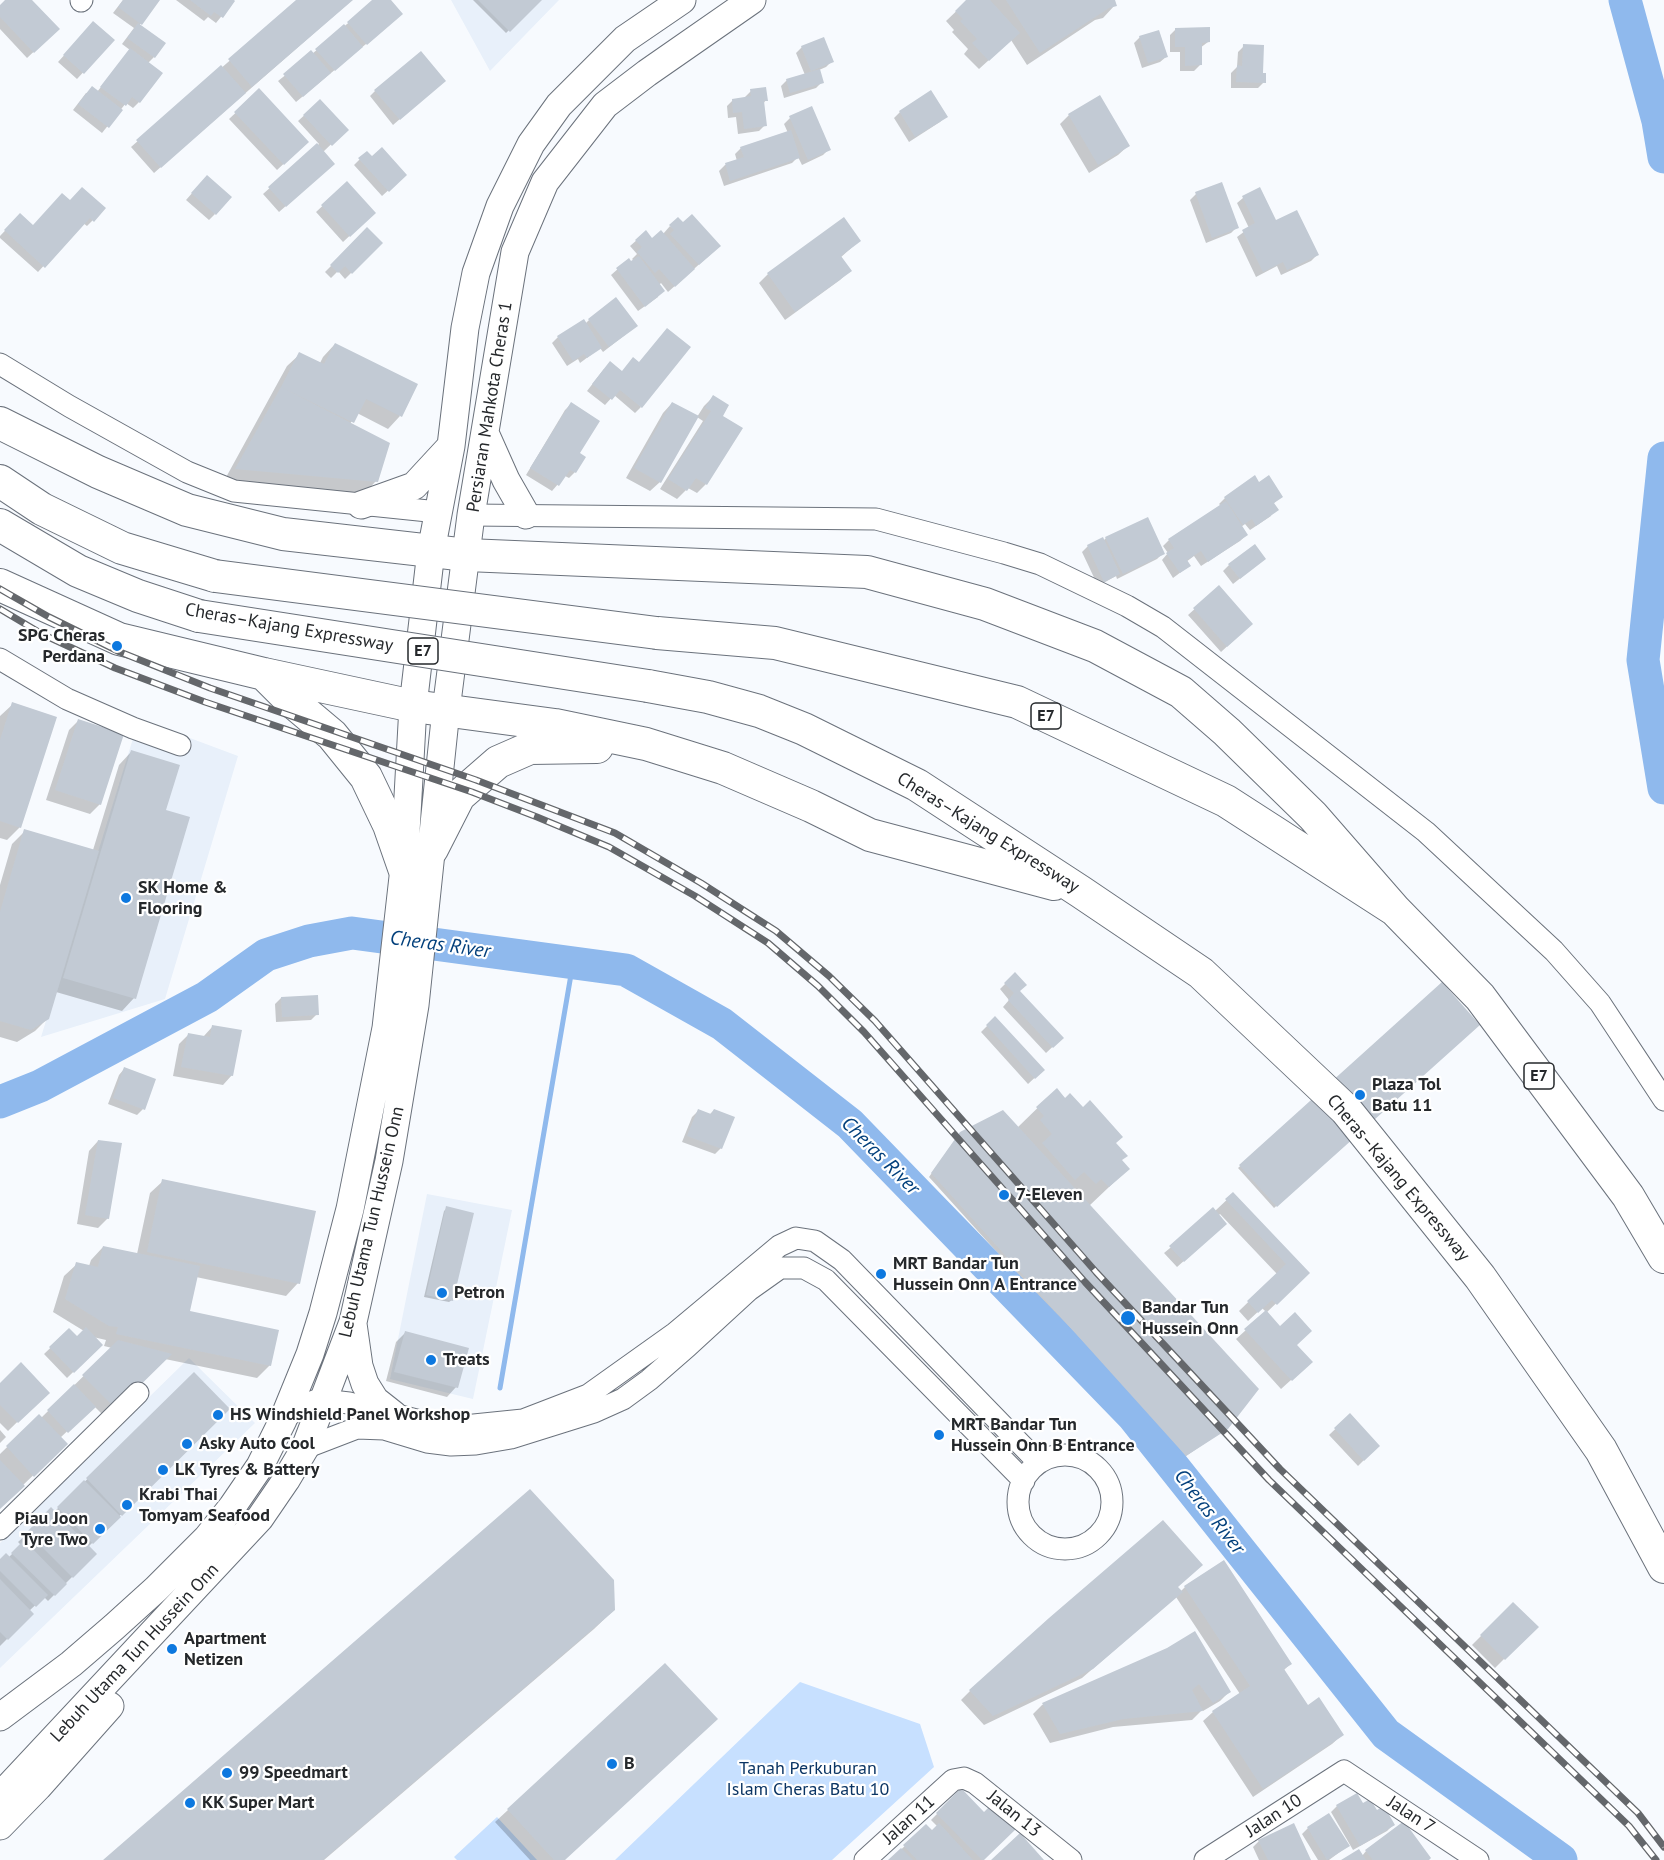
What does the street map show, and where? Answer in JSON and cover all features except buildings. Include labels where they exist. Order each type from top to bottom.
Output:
[{"type":"highway","points":[[0,423],[98,472],[188,510],[283,534],[467,555],[867,572],[985,604],[1095,646],[1181,692],[1227,732],[1313,816],[1395,910]]},
{"type":"highway","name":"E7","points":[[0,481],[42,509],[122,548],[215,576],[657,633],[775,643],[1017,702],[1226,801],[1395,910],[1480,997],[1628,1196],[1664,1257]]},
{"type":"highway","name":"Cheras–Kajang Expressway","points":[[0,525],[78,571],[138,596],[198,616],[708,697],[759,711],[804,729],[917,785],[1201,973],[1346,1110],[1480,1276],[1601,1449],[1664,1567]]},
{"type":"highway","points":[[0,585],[119,639],[264,674],[413,706],[555,725],[646,744],[723,768],[811,806],[870,835],[1081,892]]},
{"type":"highway","points":[[264,674],[288,698],[332,735],[366,777],[389,825],[404,868]]},
{"type":"highway","points":[[432,849],[459,796],[498,762],[530,748],[646,744]]},
{"type":"main road","name":"Persiaran Mahkota Cheras 1","points":[[412,915],[404,868],[413,706],[431,551],[452,446],[465,328],[476,273],[500,206],[531,144],[559,105],[625,39],[682,0]]},
{"type":"main road","name":"Persiaran Mahkota Cheras 1","points":[[412,915],[432,849],[446,710],[471,515],[516,252],[544,182],[605,105],[752,0]]},
{"type":"main road","points":[[625,39],[668,19],[679,22],[679,32],[647,73]]},
{"type":"main road","points":[[485,433],[506,480],[526,515]]},
{"type":"main road","points":[[361,505],[414,486],[452,446]]},
{"type":"main road","name":"Lebuh Utama Tun Hussein Onn","points":[[0,1796],[260,1518],[305,1448],[353,1322],[389,1161],[415,1005],[420,958],[412,915]]},
{"type":"main road","name":"Lebuh Utama Tun Hussein Onn","points":[[0,1717],[71,1664],[156,1589],[207,1538],[260,1466],[283,1420],[310,1354],[323,1313],[350,1209],[386,1028],[393,963],[412,915]]},
{"type":"main road","points":[[353,1322],[359,1366],[365,1384],[375,1400],[394,1414]]},
{"type":"main road","points":[[0,1826],[117,1698],[121,1687],[123,1667]]},
{"type":"street","points":[[0,364],[69,406],[187,472],[234,490],[438,512]]},
{"type":"street","points":[[471,515],[876,519],[1040,564],[1127,606],[1163,627],[1426,832],[1554,951],[1593,995],[1664,1100]]},
{"type":"street","points":[[0,659],[67,699],[133,728],[180,745]]},
{"type":"street","points":[[283,1420],[301,1406],[322,1400],[349,1403],[428,1423],[464,1426],[523,1420],[588,1395],[675,1333],[779,1246],[796,1238],[815,1241],[842,1260],[1039,1463]]},
{"type":"street","points":[[305,1448],[357,1428],[384,1429],[427,1442],[451,1445],[476,1444],[511,1438],[594,1412],[623,1399],[649,1380],[749,1290],[780,1268],[804,1268],[835,1289],[1024,1481]]},
{"type":"street","points":[[0,1529],[138,1393]]},
{"type":"street","points":[[1069,1455],[1085,1459],[1098,1468],[1107,1481],[1112,1496],[1111,1512],[1105,1527],[1094,1539],[1081,1547],[1065,1550],[1050,1547],[1037,1540],[1027,1530],[1020,1517],[1018,1502],[1020,1488],[1027,1475],[1039,1463],[1053,1457],[1069,1455]]},
{"type":"street","name":"Jalan 7","points":[[1344,1771],[1473,1859]]},
{"type":"street","name":"Jalan 10","points":[[1205,1860],[1344,1771]]},
{"type":"street","name":"Jalan 13","points":[[953,1780],[964,1778],[975,1783],[1071,1860]]},
{"type":"street","name":"Jalan 11","points":[[865,1860],[953,1780]]},
{"type":"shaded area","points":[[451,0],[559,0],[490,71]]},
{"type":"shaded area","points":[[139,719],[238,756],[165,999],[41,1037]]},
{"type":"shaded area","points":[[427,1194],[512,1210],[473,1399],[390,1379]]},
{"type":"shaded area","points":[[189,1358],[255,1423],[0,1668],[0,1543]]},
{"type":"green space","name":"Tanah Perkuburan Islam Cheras Batu 10","points":[[800,1682],[920,1724],[934,1767],[832,1860],[615,1860]]},
{"type":"green space","points":[[497,1817],[537,1860],[457,1860],[454,1857]]},
{"type":"waterway","points":[[1625,0],[1658,121],[1664,157]]},
{"type":"waterway","points":[[1664,458],[1643,660],[1664,788]]},
{"type":"waterway","name":"Cheras River","points":[[0,1102],[40,1086],[207,997],[266,955],[309,941],[352,933],[626,970],[722,1024],[850,1124],[1133,1416],[1386,1734],[1561,1860]]},
{"type":"waterway","points":[[500,1388],[573,963]]},
{"type":"railway","points":[[0,589],[49,617],[120,652],[210,688],[476,780],[615,833],[701,883],[776,931],[829,976],[875,1021],[1096,1272],[1280,1469],[1638,1813],[1664,1847]]},
{"type":"railway","points":[[0,609],[42,634],[115,668],[205,702],[472,792],[609,847],[695,896],[768,943],[818,986],[864,1032],[1085,1282],[1269,1480],[1629,1826],[1656,1860]]},
{"type":"place","name":"SPG Cheras Perdana","points":[[117,646]]},
{"type":"place","name":"SK Home & Flooring","points":[[126,898]]},
{"type":"place","name":"Plaza Tol Batu 11","points":[[1360,1095]]},
{"type":"place","name":"7-Eleven","points":[[1004,1195]]},
{"type":"place","name":"MRT Bandar Tun Hussein Onn A Entrance","points":[[881,1274]]},
{"type":"place","name":"Petron","points":[[442,1293]]},
{"type":"place","name":"Bandar Tun Hussein Onn","points":[[1128,1318]]},
{"type":"place","name":"Treats","points":[[431,1360]]},
{"type":"place","name":"HS Windshield Panel Workshop","points":[[218,1415]]},
{"type":"place","name":"MRT Bandar Tun Hussein Onn B Entrance","points":[[939,1435]]},
{"type":"place","name":"Asky Auto Cool","points":[[187,1444]]},
{"type":"place","name":"LK Tyres & Battery","points":[[163,1470]]},
{"type":"place","name":"Krabi Thai Tomyam Seafood","points":[[127,1505]]},
{"type":"place","name":"Piau Joon Tyre Two","points":[[100,1529]]},
{"type":"place","name":"Apartment Netizen","points":[[172,1649]]},
{"type":"place","name":"B","points":[[612,1764]]},
{"type":"place","name":"99 Speedmart","points":[[227,1773]]},
{"type":"place","name":"KK Super Mart","points":[[190,1803]]}]
